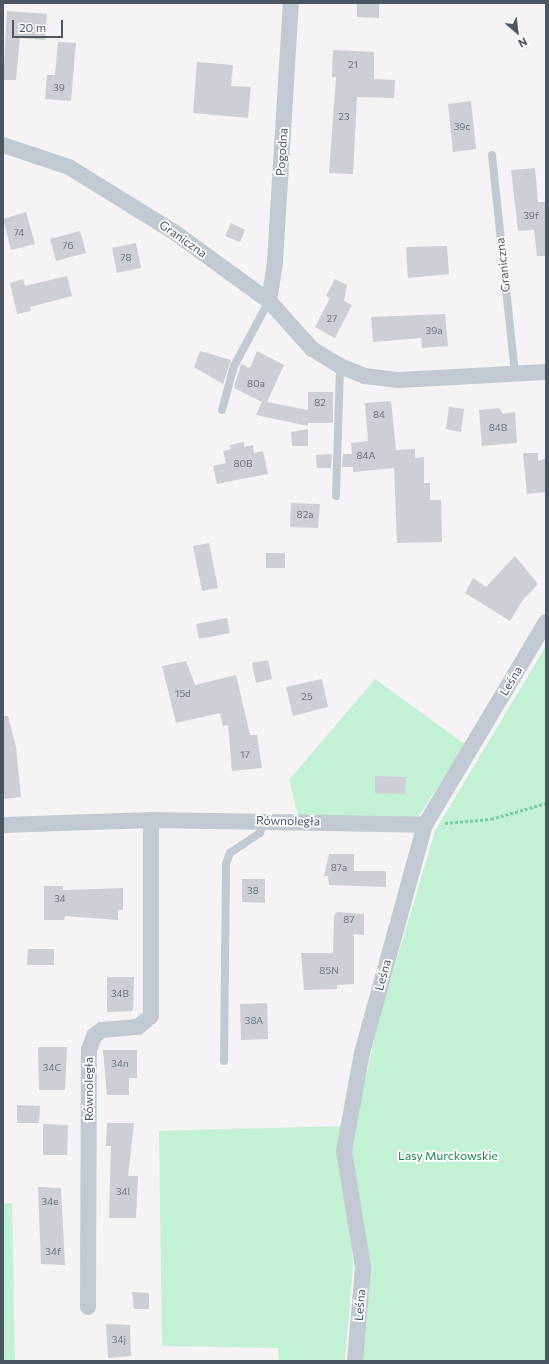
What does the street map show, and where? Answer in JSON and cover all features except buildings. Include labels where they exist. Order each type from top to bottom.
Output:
[{"type":"street","name":"Pogodna","points":[[269,301],[275,262],[291,3]]},
{"type":"street","name":"Graniczna","points":[[3,145],[69,167],[174,232],[269,301],[312,349],[340,366],[365,376],[399,380],[546,372]]},
{"type":"street","name":"Leśna","points":[[355,1361],[363,1267],[344,1151],[362,1054],[425,825],[546,622]]},
{"type":"street","name":"Równoległa","points":[[3,825],[151,820],[425,825]]},
{"type":"street","name":"Równoległa","points":[[88,1307],[89,1050],[94,1036],[102,1030],[138,1027],[147,1023],[151,1016],[151,820]]},
{"type":"lane","name":"Graniczna","points":[[492,155],[515,374]]},
{"type":"lane","points":[[222,410],[234,366],[269,301]]},
{"type":"lane","points":[[336,496],[340,366]]},
{"type":"lane","points":[[224,1061],[226,864],[230,853],[260,833],[264,821]]},
{"type":"path","points":[[425,825],[491,819],[546,803]]},
{"type":"green space","name":"Lasy Murckowskie","points":[[546,646],[546,1361],[361,1361],[349,1153],[379,1019],[435,831]]},
{"type":"green space","points":[[375,679],[466,745],[416,820],[298,815],[289,780]]},
{"type":"green space","points":[[343,1126],[353,1266],[345,1361],[279,1361],[278,1348],[162,1346],[159,1131]]},
{"type":"green space","points":[[12,1203],[15,1361],[3,1361],[3,1204]]}]
